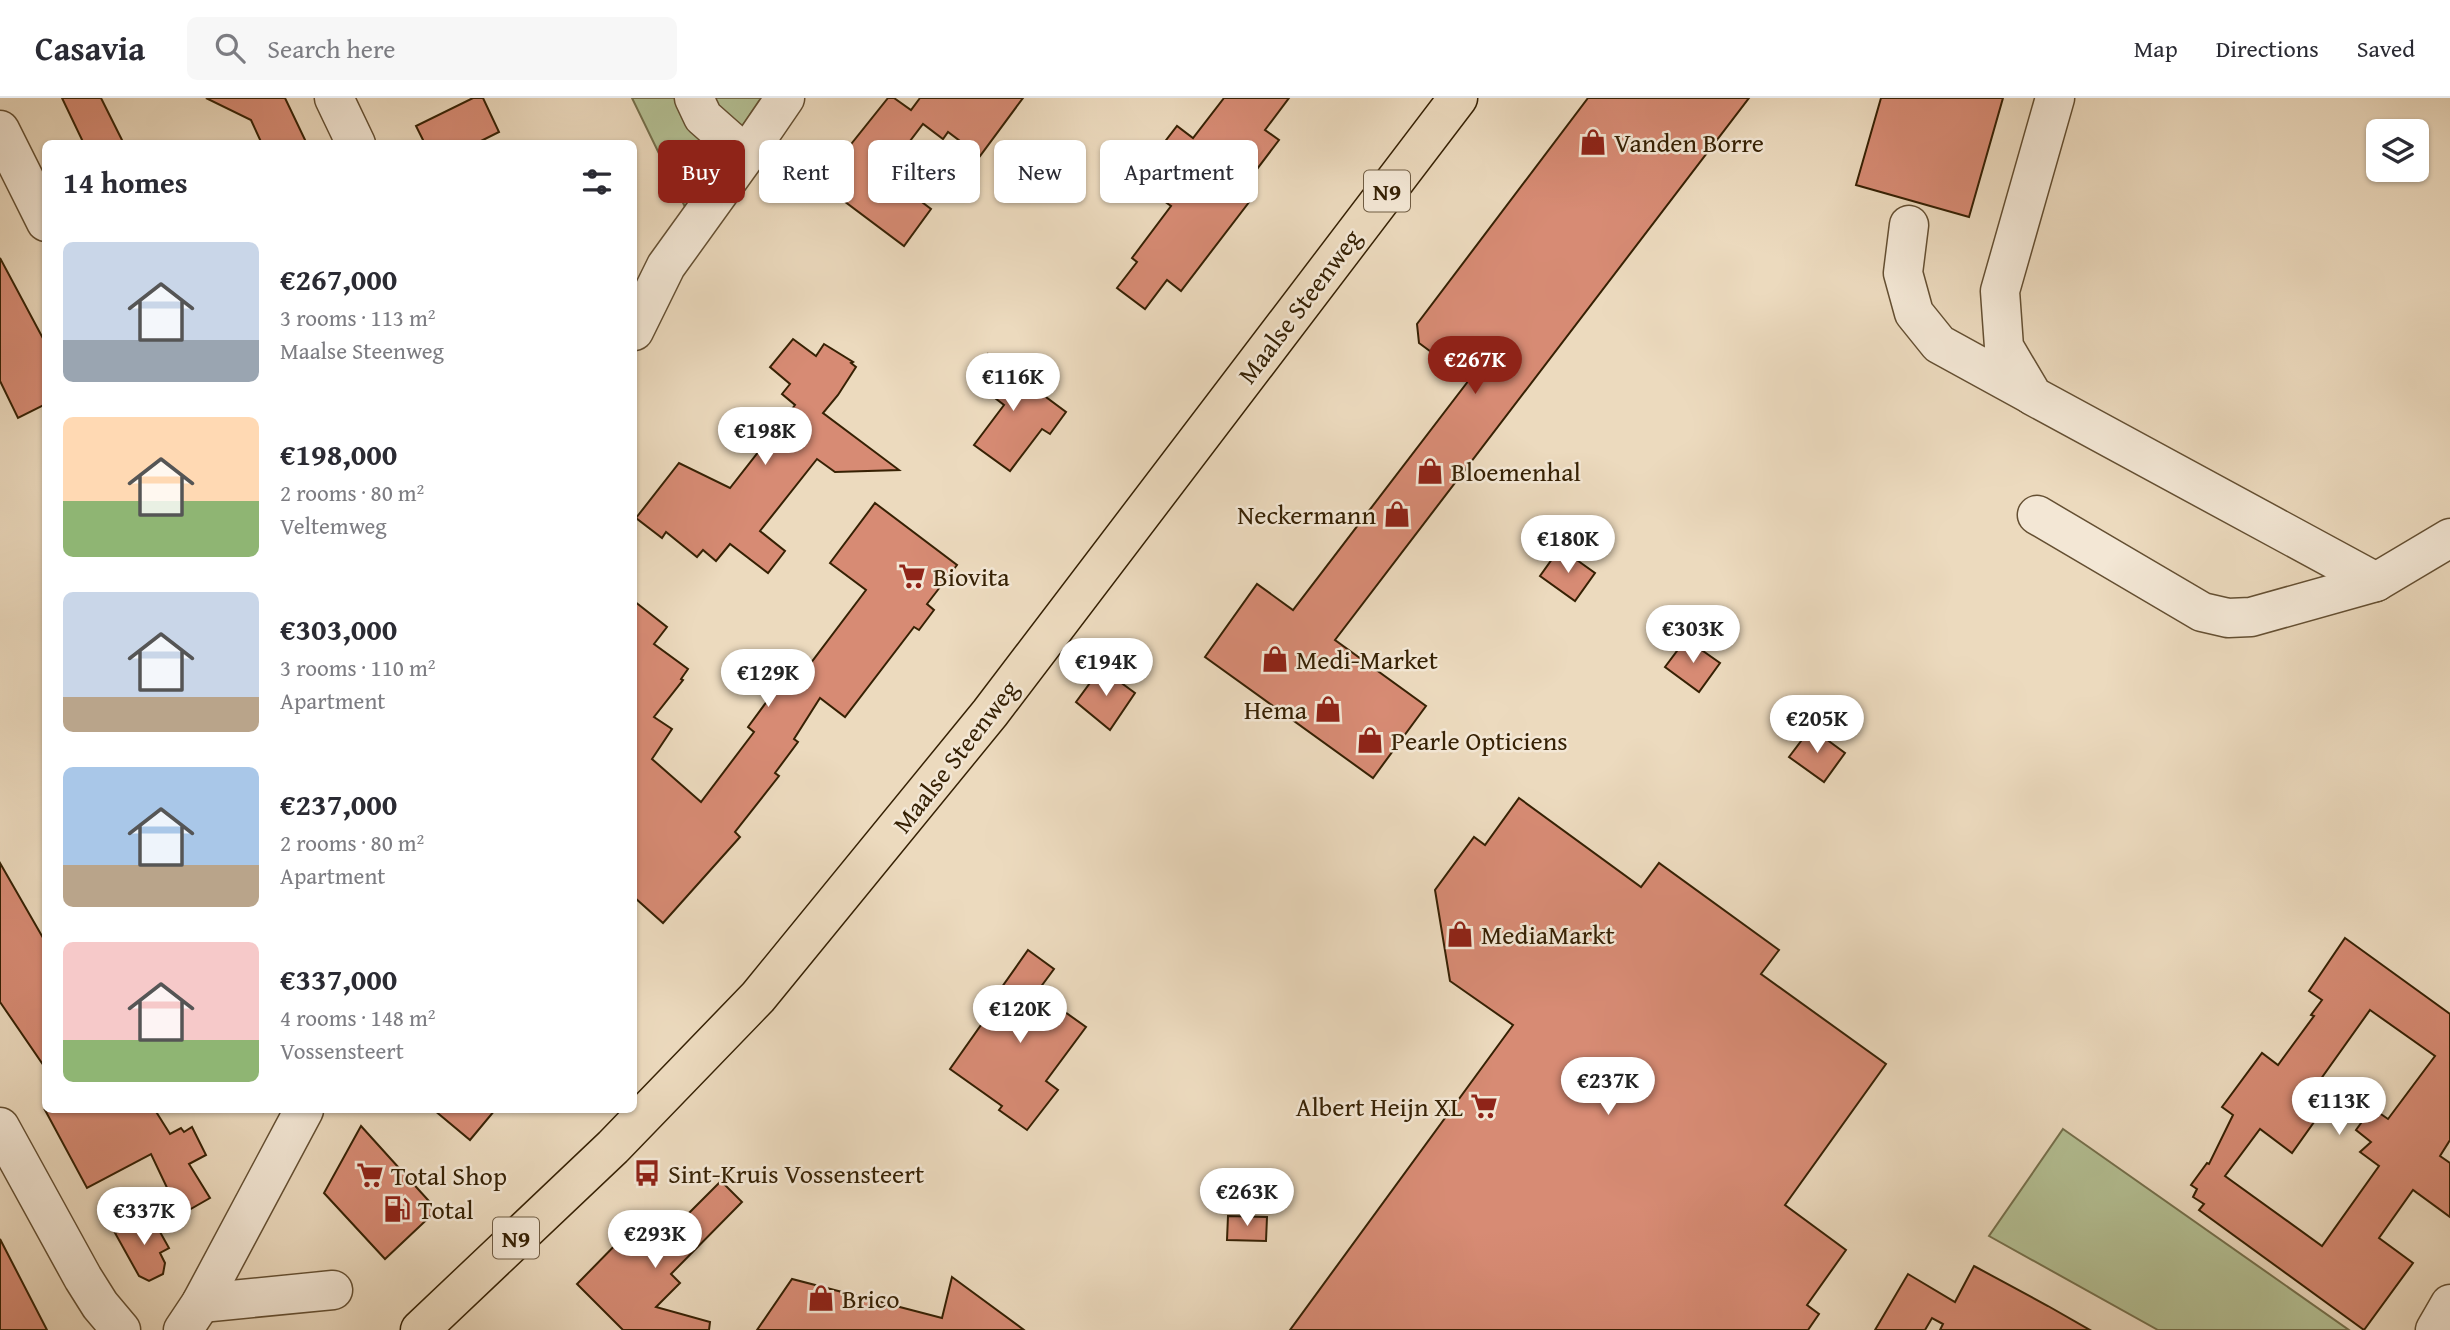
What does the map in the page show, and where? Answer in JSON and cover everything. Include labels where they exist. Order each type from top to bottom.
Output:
[{"type":"main road","name":"Maalse Steenweg","points":[[419,1330],[612,1147],[758,997],[990,713],[1458,98]]},
{"type":"street","points":[[334,98],[354,140]]},
{"type":"street","points":[[694,98],[703,117],[747,155]]},
{"type":"street","points":[[637,325],[666,266],[785,98]]},
{"type":"street","points":[[2034,396],[2004,347],[2000,291],[2055,98]]},
{"type":"street","points":[[0,130],[42,214]]},
{"type":"street","points":[[1909,225],[1903,273],[1914,313],[1939,344],[2376,582]]},
{"type":"street","points":[[2037,515],[2202,612],[2228,618],[2251,617],[2376,582],[2450,538]]},
{"type":"street","points":[[192,1317],[302,1113]]},
{"type":"street","points":[[4,1143],[37,1192],[83,1278],[100,1305],[121,1330]]},
{"type":"street","points":[[192,1317],[333,1290]]},
{"type":"street","points":[[2435,1330],[2450,1304]]},
{"type":"green space","points":[[632,98],[761,98],[733,140],[658,140],[658,151]]},
{"type":"green space","points":[[2063,1129],[2349,1330],[2158,1330],[1989,1236]]},
{"type":"building","points":[[62,98],[101,98],[122,140],[82,140]]},
{"type":"building","points":[[206,98],[285,98],[305,140],[260,140],[251,120]]},
{"type":"building","points":[[473,98],[483,98],[499,132],[483,140],[423,140],[416,126]]},
{"type":"building","points":[[888,98],[894,98],[911,110],[920,98],[1023,98],[980,156],[980,140],[959,140],[948,132],[943,139],[923,124],[911,140],[868,140],[868,203],[923,203],[931,209],[904,246],[847,203],[854,203],[854,140]]},
{"type":"building","points":[[1224,98],[1289,98],[1265,130],[1279,140],[1258,168],[1258,140],[1166,140],[1177,126],[1193,138]]},
{"type":"building","points":[[1588,98],[1749,98],[1335,640],[1426,706],[1373,778],[1205,657],[1257,584],[1293,610],[1469,380],[1419,343],[1417,324]]},
{"type":"building","points":[[1881,98],[2003,98],[1969,217],[1856,185]]},
{"type":"building","points":[[1167,203],[1248,203],[1181,291],[1167,280],[1145,309],[1117,288],[1137,262],[1132,258],[1171,206]]},
{"type":"building","points":[[0,258],[42,337],[42,406],[18,418],[0,381]]},
{"type":"building","points":[[793,339],[816,356],[824,344],[853,362],[851,363],[856,367],[823,413],[899,470],[835,472],[817,459],[760,531],[785,551],[768,573],[730,544],[716,561],[703,550],[697,557],[666,532],[662,538],[637,517],[679,463],[730,488],[795,405],[782,394],[790,384],[770,367]]},
{"type":"building","points":[[988,354],[1066,412],[1050,434],[1042,429],[1010,471],[974,445],[1004,405],[969,378]]},
{"type":"building","points":[[875,503],[957,565],[927,604],[934,610],[919,630],[914,627],[845,717],[820,698],[794,739],[798,742],[775,773],[779,776],[735,832],[740,837],[663,923],[637,900],[637,603],[667,627],[654,644],[688,669],[681,679],[683,680],[654,717],[672,729],[652,759],[701,802],[754,732],[748,727],[795,663],[807,668],[866,590],[830,563]]},
{"type":"building","points":[[1560,548],[1595,573],[1575,601],[1540,576]]},
{"type":"building","points":[[1686,639],[1720,663],[1699,692],[1665,667]]},
{"type":"building","points":[[1101,668],[1135,693],[1110,730],[1076,702]]},
{"type":"building","points":[[1811,728],[1845,753],[1824,782],[1789,757]]},
{"type":"building","points":[[1519,798],[1641,887],[1659,863],[1779,950],[1761,974],[1886,1064],[1785,1205],[1846,1250],[1807,1305],[1819,1314],[1808,1330],[1290,1330],[1513,1025],[1450,981],[1435,890],[1474,837],[1485,845]]},
{"type":"building","points":[[0,863],[42,936],[42,1063],[0,1002]]},
{"type":"building","points":[[2345,938],[2450,1014],[2450,1140],[2440,1156],[2450,1163],[2450,1217],[2413,1190],[2379,1238],[2413,1263],[2364,1330],[2199,1210],[2204,1204],[2193,1197],[2197,1189],[2191,1185],[2207,1163],[2209,1164],[2233,1115],[2222,1107],[2262,1053],[2278,1065],[2314,1016],[2311,1015],[2322,1000],[2309,991]],"holes":[[[2370,1010],[2435,1056],[2388,1119],[2372,1108],[2356,1130],[2371,1142],[2360,1152],[2379,1166],[2322,1246],[2225,1176],[2260,1129],[2292,1153],[2329,1101],[2313,1090]]]},
{"type":"building","points":[[1028,950],[1054,969],[1037,992],[1086,1027],[1046,1081],[1058,1090],[1027,1130],[999,1110],[1002,1106],[950,1069],[1000,998],[997,994]]},
{"type":"building","points":[[47,1113],[157,1113],[170,1134],[181,1128],[184,1132],[192,1127],[206,1155],[189,1164],[210,1198],[180,1215],[151,1154],[87,1188]]},
{"type":"building","points":[[438,1113],[492,1113],[470,1140]]},
{"type":"building","points":[[361,1126],[437,1210],[385,1259],[324,1193]]},
{"type":"building","points":[[721,1181],[742,1202],[671,1274],[680,1283],[656,1307],[710,1322],[709,1330],[623,1330],[577,1284],[628,1232],[649,1253]]},
{"type":"building","points":[[150,1214],[169,1248],[160,1253],[165,1263],[163,1274],[149,1281],[139,1276],[115,1233]]},
{"type":"building","points":[[1228,1216],[1267,1217],[1266,1241],[1227,1240]]},
{"type":"building","points":[[0,1239],[47,1330],[0,1330]]},
{"type":"building","points":[[1974,1266],[2090,1330],[1940,1330],[1943,1324],[1932,1318],[1925,1330],[1875,1330],[1908,1274],[1955,1302]]},
{"type":"building","name":"Brico","points":[[952,1277],[1024,1330],[757,1330],[792,1279],[942,1318]]},
{"type":"place","name":"Vanden Borre","points":[[1593,142]]},
{"type":"place","name":"Bloemenhal","points":[[1430,471]]},
{"type":"place","name":"Neckermann","points":[[1397,514]]},
{"type":"place","name":"Biovita","points":[[912,576]]},
{"type":"place","name":"Medi-Market","points":[[1275,659]]},
{"type":"place","name":"Hema","points":[[1328,709]]},
{"type":"place","name":"Pearle Opticiens","points":[[1370,740]]},
{"type":"place","name":"MediaMarkt","points":[[1460,934]]},
{"type":"place","name":"Albert Heijn XL","points":[[1484,1106]]},
{"type":"place","name":"Sint-Kruis Vossensteert","points":[[647,1173]]},
{"type":"place","name":"Total Shop","points":[[370,1175]]},
{"type":"place","name":"Total","points":[[397,1209]]},
{"type":"place","name":"Brico","points":[[821,1298]]}]
